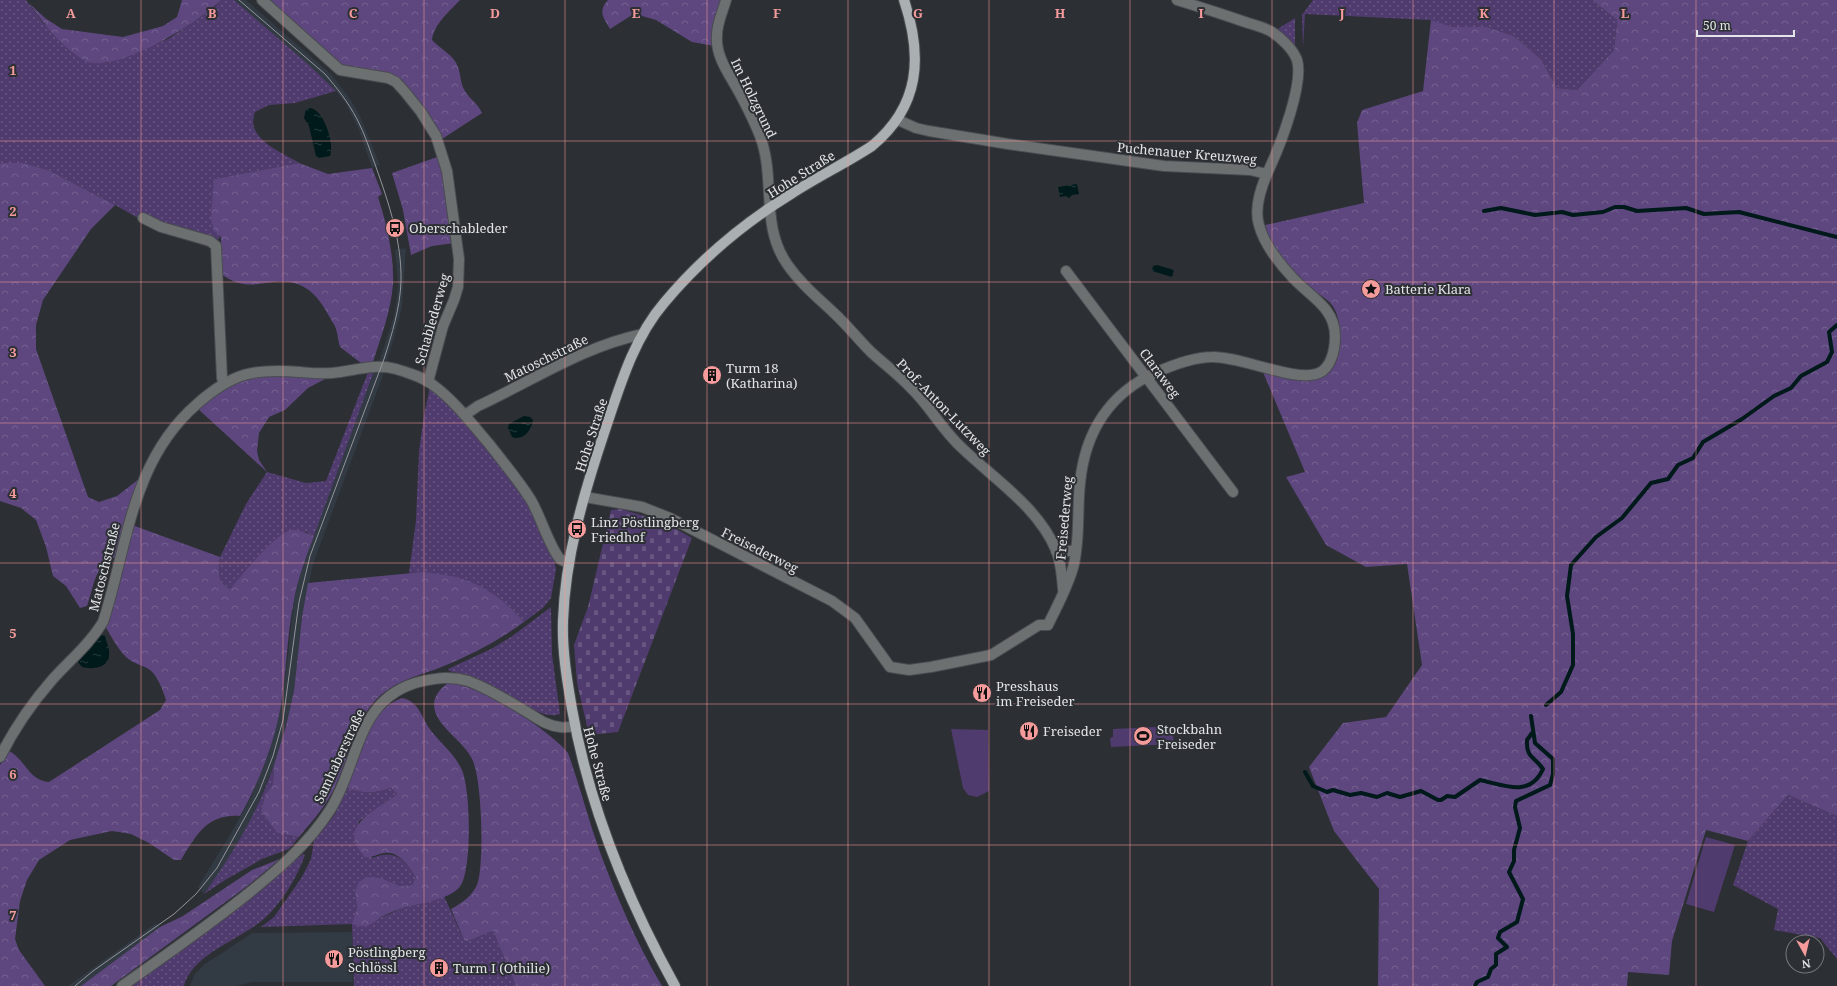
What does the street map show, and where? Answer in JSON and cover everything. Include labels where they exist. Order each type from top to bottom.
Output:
[{"type":"main road","name":"Hohe Straße","points":[[675,986],[636,910],[614,860],[590,787],[575,726],[566,672],[563,637],[564,603],[570,563],[585,497],[610,418],[643,334],[656,313],[685,280],[741,230],[793,192],[872,146],[882,138],[898,120],[911,93],[915,70],[914,42],[904,0]]},
{"type":"street","name":"Schablederweg","points":[[262,0],[340,70],[388,78],[396,82],[421,112],[436,136],[448,178],[460,274],[454,300],[442,326],[428,382]]},
{"type":"street","name":"Im Holzgrund","points":[[726,0],[717,34],[718,48],[728,73],[748,109],[765,151],[768,168],[769,209]]},
{"type":"street","name":"Puchenauer Kreuzweg","points":[[898,120],[916,128],[929,131],[1008,144],[1164,166],[1250,170],[1267,174],[1286,127],[1294,93],[1298,65],[1296,58],[1281,39],[1266,29],[1177,0]]},
{"type":"street","name":"Freisederweg","points":[[585,497],[642,507],[670,518],[832,601],[855,618],[890,667],[909,670],[991,655],[1039,625],[1048,625],[1071,574],[1076,550],[1080,512],[1082,466],[1091,435],[1100,420],[1114,403],[1131,387],[1158,371],[1210,357],[1226,358],[1300,375],[1318,374],[1323,371],[1331,359],[1334,351],[1334,326],[1323,305],[1293,278],[1271,249],[1259,225],[1258,205],[1267,174]]},
{"type":"street","name":"Prof.-Anton-Lutzweg","points":[[769,209],[773,236],[785,261],[795,275],[871,352],[911,388],[946,432],[1030,512],[1044,528],[1056,551],[1060,564],[1064,590]]},
{"type":"street","points":[[143,218],[160,228],[210,241],[216,246],[222,378],[224,382]]},
{"type":"street","name":"Claraweg","points":[[1066,271],[1233,492]]},
{"type":"street","name":"Matoschstraße","points":[[466,415],[478,406],[587,351],[625,338],[643,334]]},
{"type":"street","name":"Matoschstraße","points":[[0,757],[11,736],[29,709],[52,680],[97,633],[103,622],[127,527],[139,491],[161,444],[182,417],[224,382],[260,371],[278,370],[320,374],[382,366],[400,370],[428,382],[466,415],[519,482],[532,501],[559,557],[570,563]]},
{"type":"street","points":[[1056,551],[1063,552],[1076,550]]},
{"type":"street","name":"Samhaberstraße","points":[[122,986],[235,904],[269,877],[303,844],[318,827],[337,797],[358,740],[375,709],[398,690],[420,682],[440,678],[453,678],[468,681],[548,724],[561,728],[575,726]]},
{"type":"shaded area","points":[[234,0],[246,0],[331,74],[351,100],[360,116],[380,165],[372,168],[359,130],[346,104],[336,91],[309,65]]},
{"type":"shaded area","points":[[406,248],[402,307],[386,363],[379,362],[394,316],[397,297],[398,283],[395,250]]},
{"type":"shaded area","points":[[385,370],[313,564],[302,617],[294,691],[286,726],[274,765],[253,815],[223,869],[204,894],[198,887],[251,797],[269,753],[278,719],[286,672],[294,600],[300,574],[374,371]]},
{"type":"shaded area","points":[[156,923],[160,927],[81,986],[68,986]]},
{"type":"shaded area","points":[[352,932],[353,982],[252,982],[236,986],[190,986],[194,975],[205,964],[252,933]]},
{"type":"green space","points":[[0,0],[26,0],[44,24],[106,63],[168,39],[214,8],[221,0],[234,0],[309,65],[336,91],[295,103],[269,105],[255,112],[253,121],[255,130],[260,137],[274,149],[299,163],[214,179],[221,236],[211,248],[159,230],[50,171],[0,164]]},
{"type":"green space","points":[[182,0],[221,0],[196,20],[157,44],[116,60],[99,63],[86,61],[70,50],[48,27],[29,3],[45,18],[62,29],[123,37],[163,26],[177,17]]},
{"type":"green space","points":[[269,0],[460,0],[439,23],[433,34],[432,40],[456,63],[463,88],[482,113],[442,139],[420,103],[400,79],[349,68],[338,63]]},
{"type":"green space","points":[[608,0],[724,0],[714,46],[692,42],[656,20],[642,16],[632,15],[610,29],[602,11]]},
{"type":"green space","points":[[1313,0],[1592,0],[1617,20],[1614,50],[1577,90],[1557,88],[1541,59],[1514,36],[1487,27],[1453,27],[1430,20],[1305,14],[1303,48],[1302,15]]},
{"type":"green space","points":[[1592,0],[1837,0],[1837,816],[1788,795],[1748,841],[1706,830],[1672,941],[1669,975],[1628,972],[1627,986],[1378,986],[1379,889],[1334,831],[1309,767],[1343,723],[1386,717],[1422,665],[1407,564],[1366,567],[1326,545],[1286,477],[1305,472],[1263,372],[1301,379],[1323,376],[1331,369],[1337,359],[1340,343],[1340,330],[1339,321],[1333,306],[1285,262],[1269,236],[1265,225],[1364,203],[1357,123],[1362,110],[1423,91],[1431,20],[1453,27],[1487,27],[1514,36],[1541,59],[1557,88],[1577,90],[1614,50],[1617,20]]},
{"type":"green space","points":[[1295,18],[1295,45],[1293,45],[1276,30]]},
{"type":"green space","points":[[440,156],[455,243],[432,246],[411,255],[403,210],[392,173]]},
{"type":"green space","points":[[23,163],[50,171],[115,205],[91,229],[43,300],[36,325],[36,349],[88,497],[99,502],[117,496],[139,479],[124,523],[116,557],[103,565],[93,584],[87,606],[80,608],[66,586],[53,576],[46,547],[36,520],[21,508],[0,501],[0,164]]},
{"type":"green space","points":[[299,163],[328,174],[372,168],[382,194],[378,197],[389,240],[393,284],[388,314],[373,362],[361,363],[340,347],[334,324],[319,300],[307,289],[300,285],[283,282],[246,284],[234,282],[221,274],[221,236],[214,231],[211,219],[214,179]]},
{"type":"green space","points":[[374,371],[314,536],[306,532],[280,536],[230,589],[223,583],[219,576],[220,557],[246,504],[267,472],[306,483],[326,481],[368,372]]},
{"type":"green space","points":[[271,373],[307,378],[327,378],[308,388],[285,410],[269,417],[259,433],[257,451],[259,460],[267,472],[197,408],[233,383]]},
{"type":"green space","points":[[430,387],[456,410],[525,497],[540,526],[554,560],[556,569],[551,598],[543,608],[524,622],[513,610],[500,600],[487,591],[472,584],[457,578],[442,575],[409,573],[416,520],[419,451]]},
{"type":"green space","points":[[621,509],[664,522],[692,538],[618,732],[589,735],[577,683],[574,645],[588,607],[611,510]]},
{"type":"green space","points":[[132,525],[220,557],[219,576],[223,583],[230,589],[269,546],[286,532],[296,530],[314,536],[300,576],[291,615],[281,705],[275,733],[262,770],[240,816],[219,818],[211,822],[198,834],[181,860],[174,860],[149,843],[131,834],[112,831],[70,840],[39,860],[27,880],[20,901],[15,939],[19,950],[45,986],[0,986],[0,765],[9,751],[37,778],[42,781],[49,782],[160,710],[166,700],[160,684],[153,673],[147,668],[126,657],[117,646],[105,626]]},
{"type":"green space","points":[[423,572],[451,576],[482,587],[501,599],[524,622],[494,642],[439,668],[412,677],[395,685],[380,696],[366,712],[361,721],[334,790],[320,811],[299,837],[277,833],[261,811],[265,795],[273,784],[274,765],[286,726],[294,691],[302,617],[308,583]]},
{"type":"green space","points":[[551,607],[552,654],[560,714],[544,714],[534,710],[487,683],[449,671],[448,669],[491,649],[511,637]]},
{"type":"green space","points":[[448,683],[461,685],[476,691],[512,709],[546,732],[568,753],[600,852],[613,886],[636,937],[662,986],[516,986],[493,931],[465,942],[451,909],[471,895],[478,882],[481,856],[480,803],[473,761],[464,747],[439,720],[436,713],[434,705],[435,698],[440,690]]},
{"type":"green space","points":[[402,698],[412,702],[416,706],[429,728],[458,762],[461,768],[467,792],[469,827],[465,876],[457,890],[443,898],[409,906],[383,916],[369,925],[360,926],[352,924],[357,909],[355,892],[359,882],[367,877],[384,879],[400,886],[412,885],[416,877],[403,860],[394,854],[384,853],[365,857],[357,846],[354,836],[356,828],[362,820],[397,794],[391,788],[369,792],[347,788],[360,749],[373,724],[390,704]]},
{"type":"green space","name":"Stockbahn Freiseder","points":[[1176,726],[1176,734],[1173,734],[1174,744],[1111,747],[1110,738],[1113,737],[1113,729]]},
{"type":"green space","points":[[951,729],[988,730],[989,791],[977,797],[968,795],[963,788]]},
{"type":"green space","points":[[274,765],[273,784],[265,795],[261,811],[277,833],[299,837],[289,849],[262,859],[204,894],[244,832],[268,782]]},
{"type":"green space","points":[[347,788],[369,792],[391,788],[397,794],[358,822],[372,858],[387,854],[398,857],[407,865],[416,877],[412,885],[400,886],[384,879],[355,892],[357,909],[366,926],[403,908],[444,896],[465,942],[493,931],[516,986],[354,986],[352,924],[261,927],[274,917],[302,877],[311,859],[314,841],[335,814]]},
{"type":"green space","points":[[1788,795],[1837,816],[1837,959],[1825,944],[1825,934],[1797,934],[1774,930],[1778,909],[1733,885],[1748,841]]},
{"type":"green space","points":[[1706,837],[1735,845],[1714,912],[1686,904]]},
{"type":"green space","points":[[303,854],[305,855],[295,878],[286,893],[271,912],[249,930],[222,946],[198,963],[184,986],[129,986],[245,902]]},
{"type":"green space","points":[[280,859],[246,887],[111,986],[81,986],[160,927],[183,916],[252,870]]},
{"type":"water","points":[[311,108],[316,110],[320,115],[330,136],[330,156],[319,158],[316,156],[309,126],[304,118],[306,109]]},
{"type":"water","points":[[1077,184],[1079,194],[1072,195],[1069,198],[1066,196],[1060,197],[1058,187]]},
{"type":"water","points":[[1157,265],[1174,270],[1172,277],[1152,271],[1153,266]]},
{"type":"water","points":[[524,416],[530,417],[533,420],[530,428],[526,434],[520,438],[512,437],[508,428],[509,424]]},
{"type":"water","points":[[101,635],[105,636],[109,648],[109,657],[107,662],[96,668],[82,667],[78,662]]},
{"type":"waterway","points":[[1484,211],[1501,208],[1535,215],[1562,212],[1573,215],[1603,212],[1615,207],[1624,207],[1637,211],[1686,208],[1704,214],[1739,212],[1837,237]]},
{"type":"waterway","points":[[1546,705],[1561,692],[1573,665],[1573,634],[1567,596],[1571,565],[1596,537],[1622,518],[1651,483],[1668,479],[1678,465],[1693,458],[1703,442],[1742,419],[1774,396],[1791,388],[1801,376],[1827,362],[1832,352],[1829,332],[1837,325]]},
{"type":"waterway","points":[[1475,986],[1477,982],[1488,977],[1491,969],[1496,965],[1496,954],[1507,947],[1498,938],[1500,932],[1517,922],[1523,899],[1509,872],[1514,861],[1514,850],[1520,828],[1515,807],[1516,801],[1550,785],[1553,774],[1553,759],[1535,743],[1531,716]]},
{"type":"waterway","points":[[1305,772],[1313,786],[1327,792],[1333,790],[1350,795],[1361,793],[1377,797],[1387,793],[1400,797],[1421,791],[1438,800],[1441,800],[1447,796],[1455,797],[1480,780],[1507,786],[1524,787],[1531,784],[1538,778],[1543,769],[1529,754],[1527,740],[1532,733]]},
{"type":"tram line","points":[[75,986],[93,971],[174,914],[196,894],[217,868],[259,792],[273,756],[283,720],[299,602],[310,556],[384,359],[393,331],[399,301],[401,267],[394,223],[386,195],[357,119],[342,95],[325,74],[239,0]]},
{"type":"place","name":"Oberschableder","points":[[395,228]]},
{"type":"place","name":"Batterie Klara","points":[[1371,289]]},
{"type":"place","name":"Turm 18 (Katharina)","points":[[712,375]]},
{"type":"place","name":"Linz Pöstlingberg Friedhof","points":[[577,529]]},
{"type":"place","name":"Presshaus im Freiseder","points":[[982,693]]},
{"type":"place","name":"Freiseder","points":[[1029,731]]},
{"type":"place","name":"Stockbahn Freiseder","points":[[1143,736]]},
{"type":"place","name":"Pöstlingberg Schlössl","points":[[334,959]]},
{"type":"place","name":"Turm I (Othilie)","points":[[439,968]]}]
